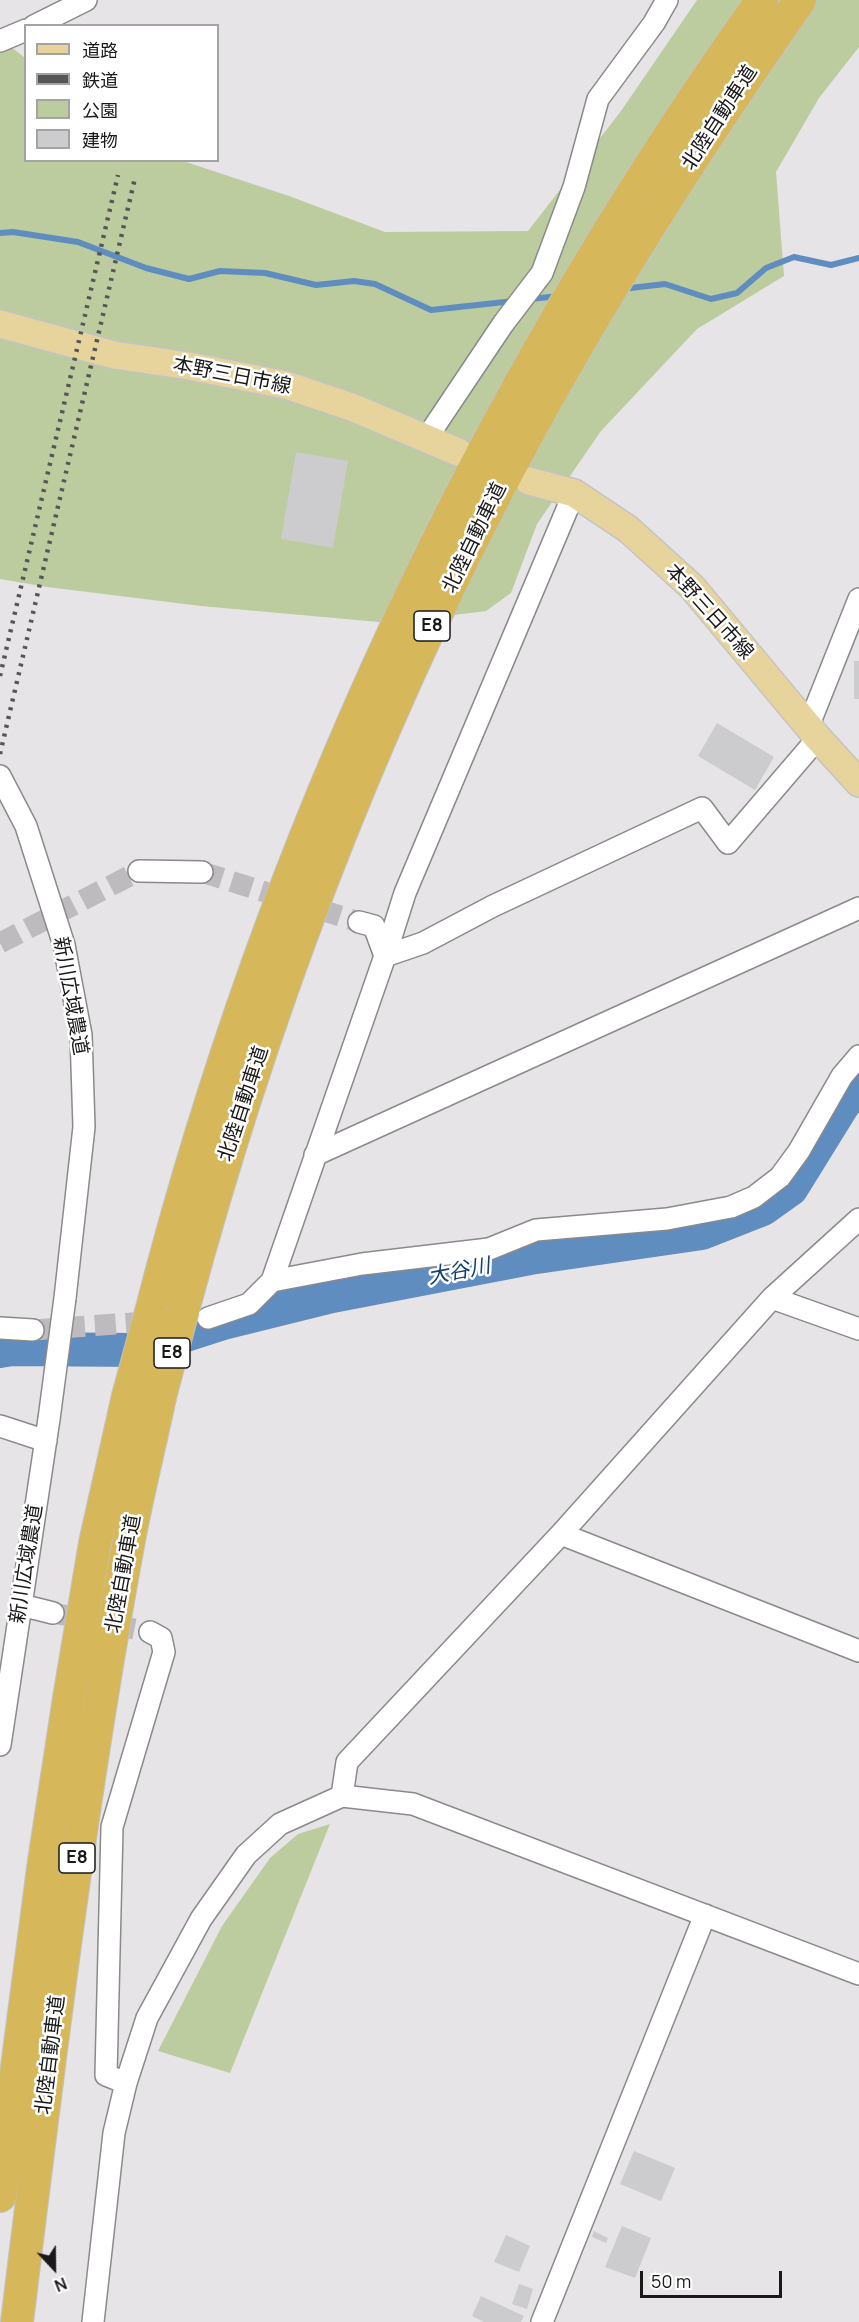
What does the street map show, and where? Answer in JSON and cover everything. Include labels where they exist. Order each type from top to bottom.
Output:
[{"type":"highway","name":"北陸自動車道","points":[[0,2196],[42,1873],[95,1543],[128,1396],[173,1224],[220,1074],[273,920],[336,762],[402,612],[470,475],[545,336],[624,204],[710,73],[762,0]]},
{"type":"highway","name":"北陸自動車道","points":[[17,2322],[74,1881],[96,1730],[129,1537],[160,1397],[196,1314],[207,1222],[250,1081],[299,940],[359,789],[418,653],[497,492],[572,354],[680,178],[800,0]]},
{"type":"main road","name":"本野三日市線","points":[[0,324],[114,355],[189,366],[286,385],[354,408],[458,452]]},
{"type":"main road","name":"本野三日市線","points":[[529,481],[574,493],[628,529],[692,587],[813,732],[859,783]]},
{"type":"street","points":[[38,24],[86,0]]},
{"type":"street","points":[[426,439],[503,324],[542,273],[574,186],[598,99],[654,23],[667,0]]},
{"type":"street","points":[[0,41],[24,31]]},
{"type":"street","points":[[196,1314],[249,1304],[272,1281],[386,956],[405,894],[574,493]]},
{"type":"street","points":[[386,956],[423,943],[503,902],[702,808],[728,843],[813,732],[859,599]]},
{"type":"street","name":"新川広域農道","points":[[0,776],[26,826],[64,945],[81,1035],[84,1127],[49,1419],[0,1745]]},
{"type":"street","points":[[139,871],[202,872]]},
{"type":"street","points":[[315,1155],[859,908]]},
{"type":"street","points":[[359,922],[374,926],[386,956]]},
{"type":"street","points":[[272,1281],[362,1264],[489,1249],[536,1230],[667,1219],[731,1207],[754,1197],[780,1177],[800,1151],[842,1076],[859,1056]]},
{"type":"street","points":[[342,1796],[347,1762],[561,1534],[772,1298],[859,1219]]},
{"type":"street","points":[[772,1298],[859,1329]]},
{"type":"street","points":[[0,1328],[33,1330]]},
{"type":"street","points":[[0,1426],[46,1441]]},
{"type":"street","points":[[561,1534],[859,1652]]},
{"type":"street","points":[[21,1605],[53,1613]]},
{"type":"street","points":[[126,2083],[106,2075],[112,1827],[164,1652],[161,1638],[150,1632]]},
{"type":"street","points":[[93,2322],[114,2133],[126,2083],[147,2018],[201,1919],[246,1855],[280,1824],[342,1796],[413,1804],[859,1974]]},
{"type":"street","points":[[542,2322],[705,1915]]},
{"type":"green space","points":[[697,0],[859,0],[859,47],[819,98],[776,172],[784,276],[697,329],[601,431],[537,524],[511,593],[486,611],[390,623],[201,606],[0,579],[0,38],[24,57],[24,162],[186,162],[289,196],[385,232],[528,231],[621,111]]},
{"type":"green space","points":[[330,1824],[230,2073],[158,2051],[222,1926],[270,1858],[298,1834]]},
{"type":"building","points":[[296,452],[348,461],[333,548],[281,539]]},
{"type":"building","points":[[854,661],[859,661],[859,699],[854,699]]},
{"type":"building","points":[[717,723],[774,757],[755,790],[698,756]]},
{"type":"building","points":[[634,2151],[675,2168],[661,2201],[620,2184]]},
{"type":"building","points":[[622,2226],[651,2238],[635,2278],[605,2267]]},
{"type":"building","points":[[594,2231],[608,2238],[606,2243],[592,2237]]},
{"type":"building","points":[[506,2235],[530,2246],[519,2272],[494,2262]]},
{"type":"building","points":[[519,2284],[533,2289],[527,2309],[512,2304]]},
{"type":"building","points":[[481,2296],[524,2316],[521,2322],[484,2322],[472,2316]]},
{"type":"waterway","points":[[0,233],[13,232],[78,242],[146,268],[189,279],[220,271],[265,273],[316,285],[354,281],[375,284],[431,310],[514,301]]},
{"type":"waterway","points":[[622,289],[665,284],[711,299],[737,293],[766,268],[794,257],[831,265],[859,258]]},
{"type":"waterway","points":[[530,299],[559,296]]},
{"type":"waterway","name":"大谷川","points":[[0,1351],[12,1349],[139,1350],[223,1323],[332,1296],[530,1258],[702,1233],[763,1209],[791,1189],[843,1105],[859,1087]]},
{"type":"tunnel","points":[[0,943],[139,871]]},
{"type":"tunnel","points":[[202,872],[359,922]]},
{"type":"tunnel","points":[[33,1330],[159,1321]]},
{"type":"tunnel","points":[[53,1613],[150,1632]]},
{"type":"railway","points":[[0,676],[118,175]]},
{"type":"railway","points":[[0,754],[135,178]]}]
